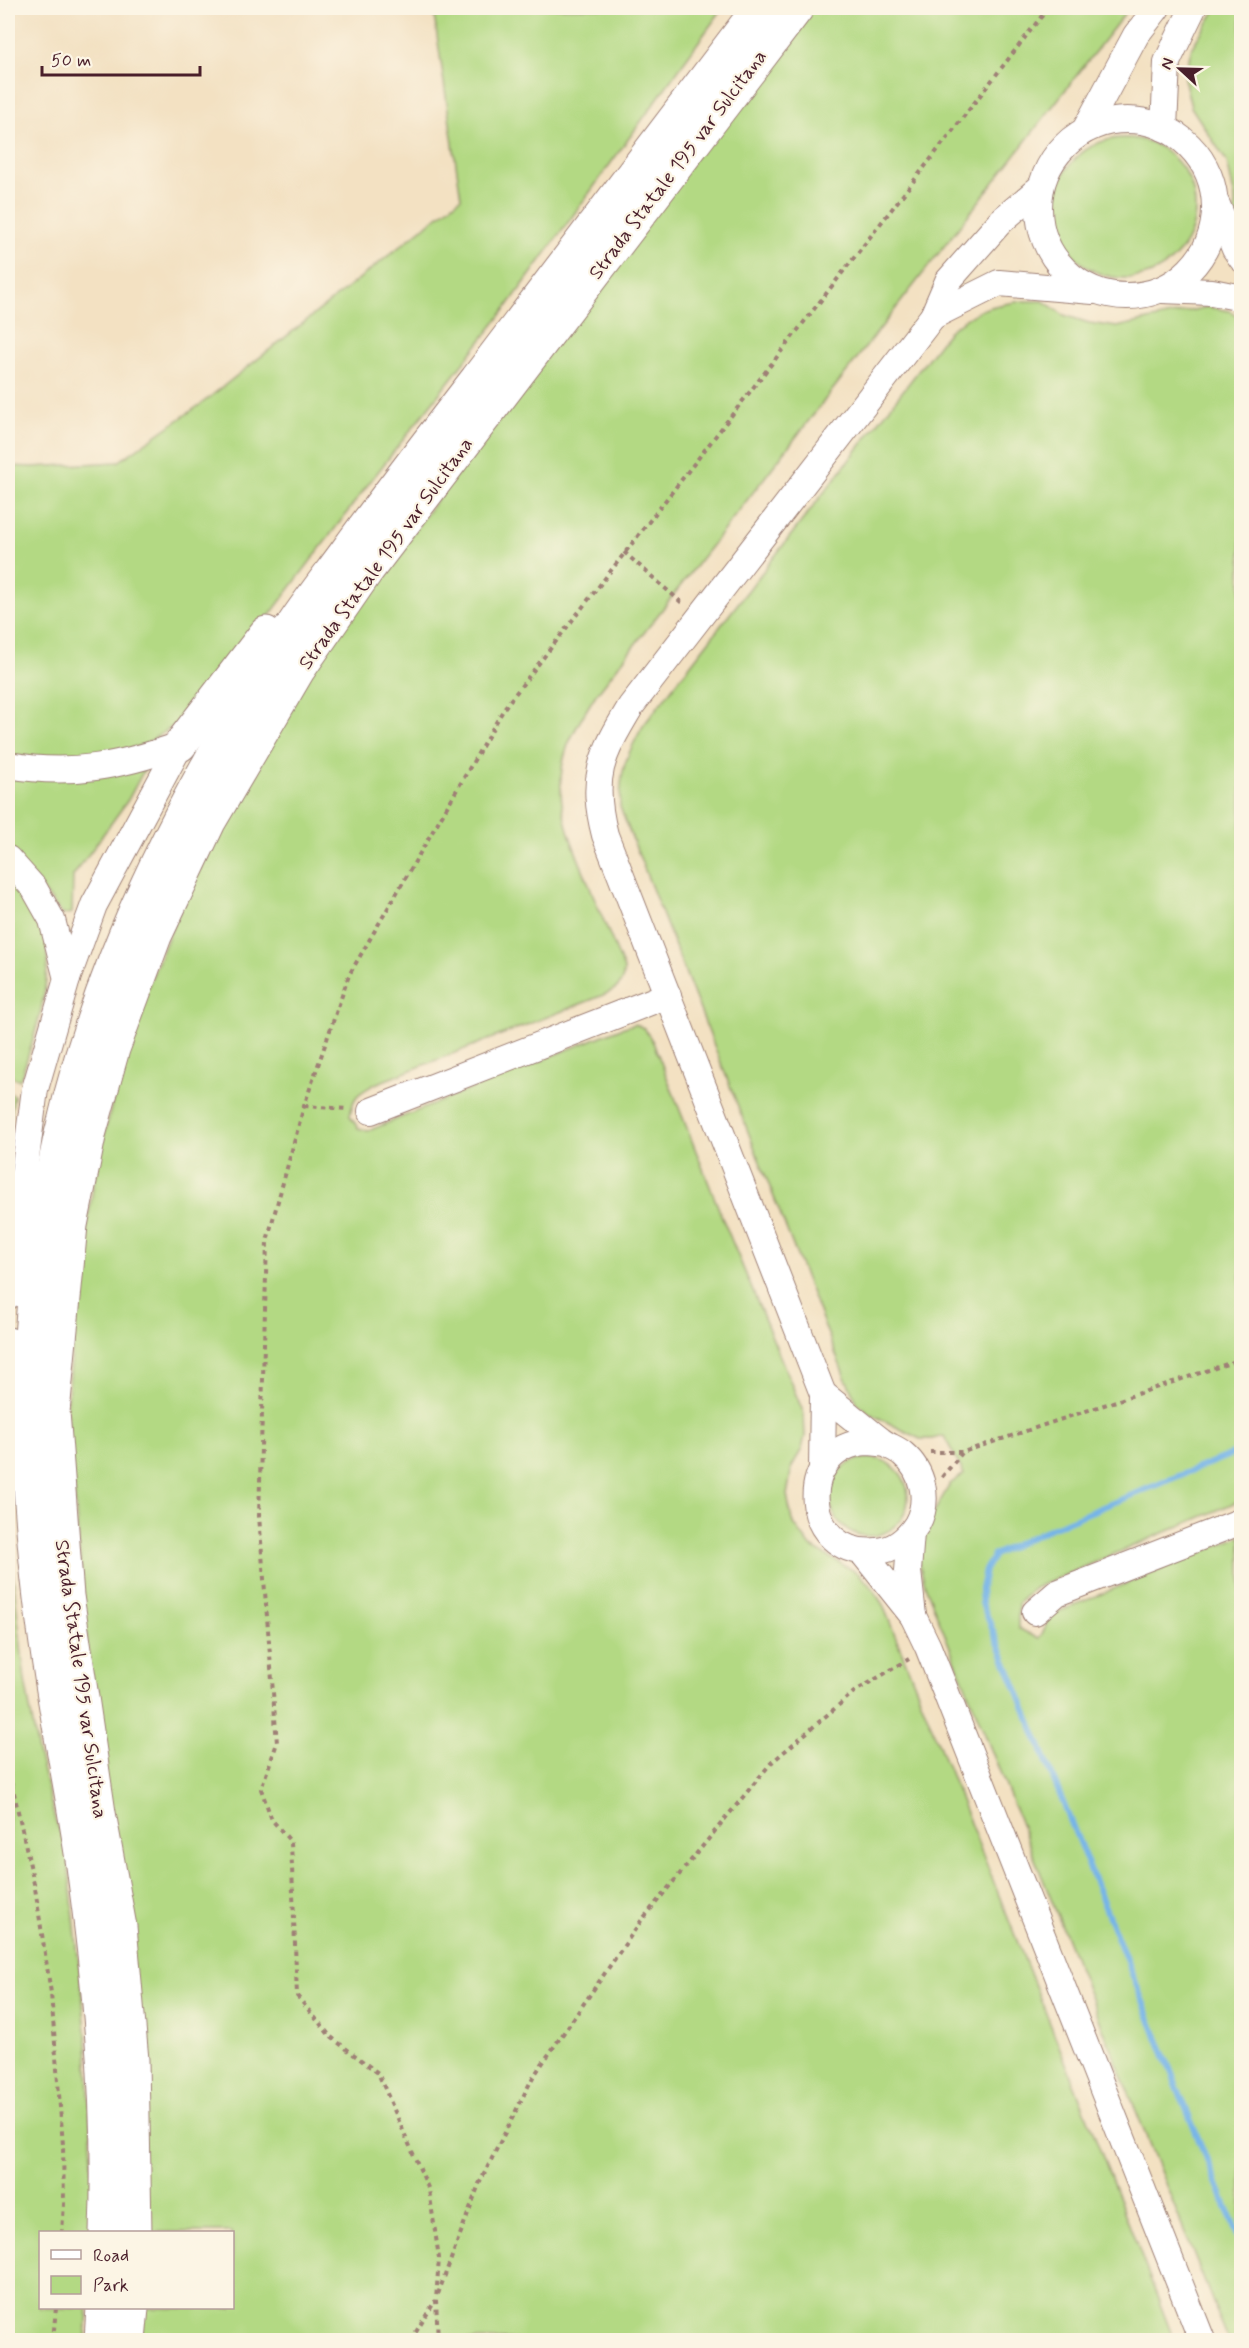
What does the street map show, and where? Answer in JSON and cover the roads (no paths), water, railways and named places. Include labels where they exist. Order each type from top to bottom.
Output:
[{"type":"highway","name":"Strada Statale 195 var Sulcitana","points":[[106,2231],[106,2139],[99,1988],[82,1860],[39,1592],[31,1505],[28,1413],[34,1310],[44,1220],[61,1131],[85,1045],[111,972],[151,876],[234,721],[296,621],[384,501],[759,8]]},
{"type":"highway","name":"Strada Statale 195 var Sulcitana","points":[[135,2231],[132,2060],[120,1927],[99,1813],[66,1596],[53,1412],[71,1225],[90,1131],[113,1049],[155,936],[209,822],[299,669],[366,572],[797,8]]},
{"type":"highway","points":[[180,745],[267,632],[296,621]]},
{"type":"highway","points":[[8,1344],[15,1522],[21,1567],[39,1592]]},
{"type":"highway","points":[[101,2340],[103,2309]]},
{"type":"highway","points":[[129,2340],[132,2309]]},
{"type":"street","points":[[1085,130],[1136,35],[1157,8]]},
{"type":"street","points":[[1164,128],[1167,62],[1193,8]]},
{"type":"street","points":[[1096,291],[1080,284],[1066,272],[1050,250],[1040,224],[1039,206],[1041,187],[1048,170],[1064,147],[1085,130],[1104,123],[1138,120],[1164,128],[1183,140],[1199,157],[1212,184],[1215,200],[1234,249],[1242,259]]},
{"type":"street","points":[[822,1469],[823,1394],[605,836],[597,806],[599,775],[610,742],[631,706],[933,316],[948,281],[1001,221],[1041,187]]},
{"type":"street","points":[[1162,290],[1188,272],[1207,246],[1215,216],[1215,200]]},
{"type":"street","points":[[933,316],[999,284],[1096,291],[1129,297],[1162,290],[1212,292],[1242,298]]},
{"type":"street","points":[[8,765],[38,770],[74,771],[142,759],[180,745]]},
{"type":"street","points":[[8,1296],[35,1089],[67,979],[94,905],[180,745]]},
{"type":"street","points":[[8,859],[34,888],[52,920],[67,979]]},
{"type":"street","points":[[371,1111],[668,995]]},
{"type":"street","points":[[823,1394],[885,1444],[901,1452],[914,1465],[922,1482],[924,1500],[920,1518],[911,1533],[897,1545],[880,1551],[862,1552],[845,1547],[830,1536],[820,1522],[814,1504],[815,1486],[822,1469],[834,1455],[849,1446],[867,1442],[885,1444]]},
{"type":"street","points":[[1035,1612],[1057,1593],[1242,1521]]},
{"type":"street","points":[[911,1533],[908,1571],[913,1616]]},
{"type":"street","points":[[862,1552],[913,1616],[928,1647],[1202,2340]]},
{"type":"waterway","points":[[1242,1450],[1044,1531],[994,1555],[985,1570],[981,1589],[982,1603],[993,1631],[1242,2245]]}]
